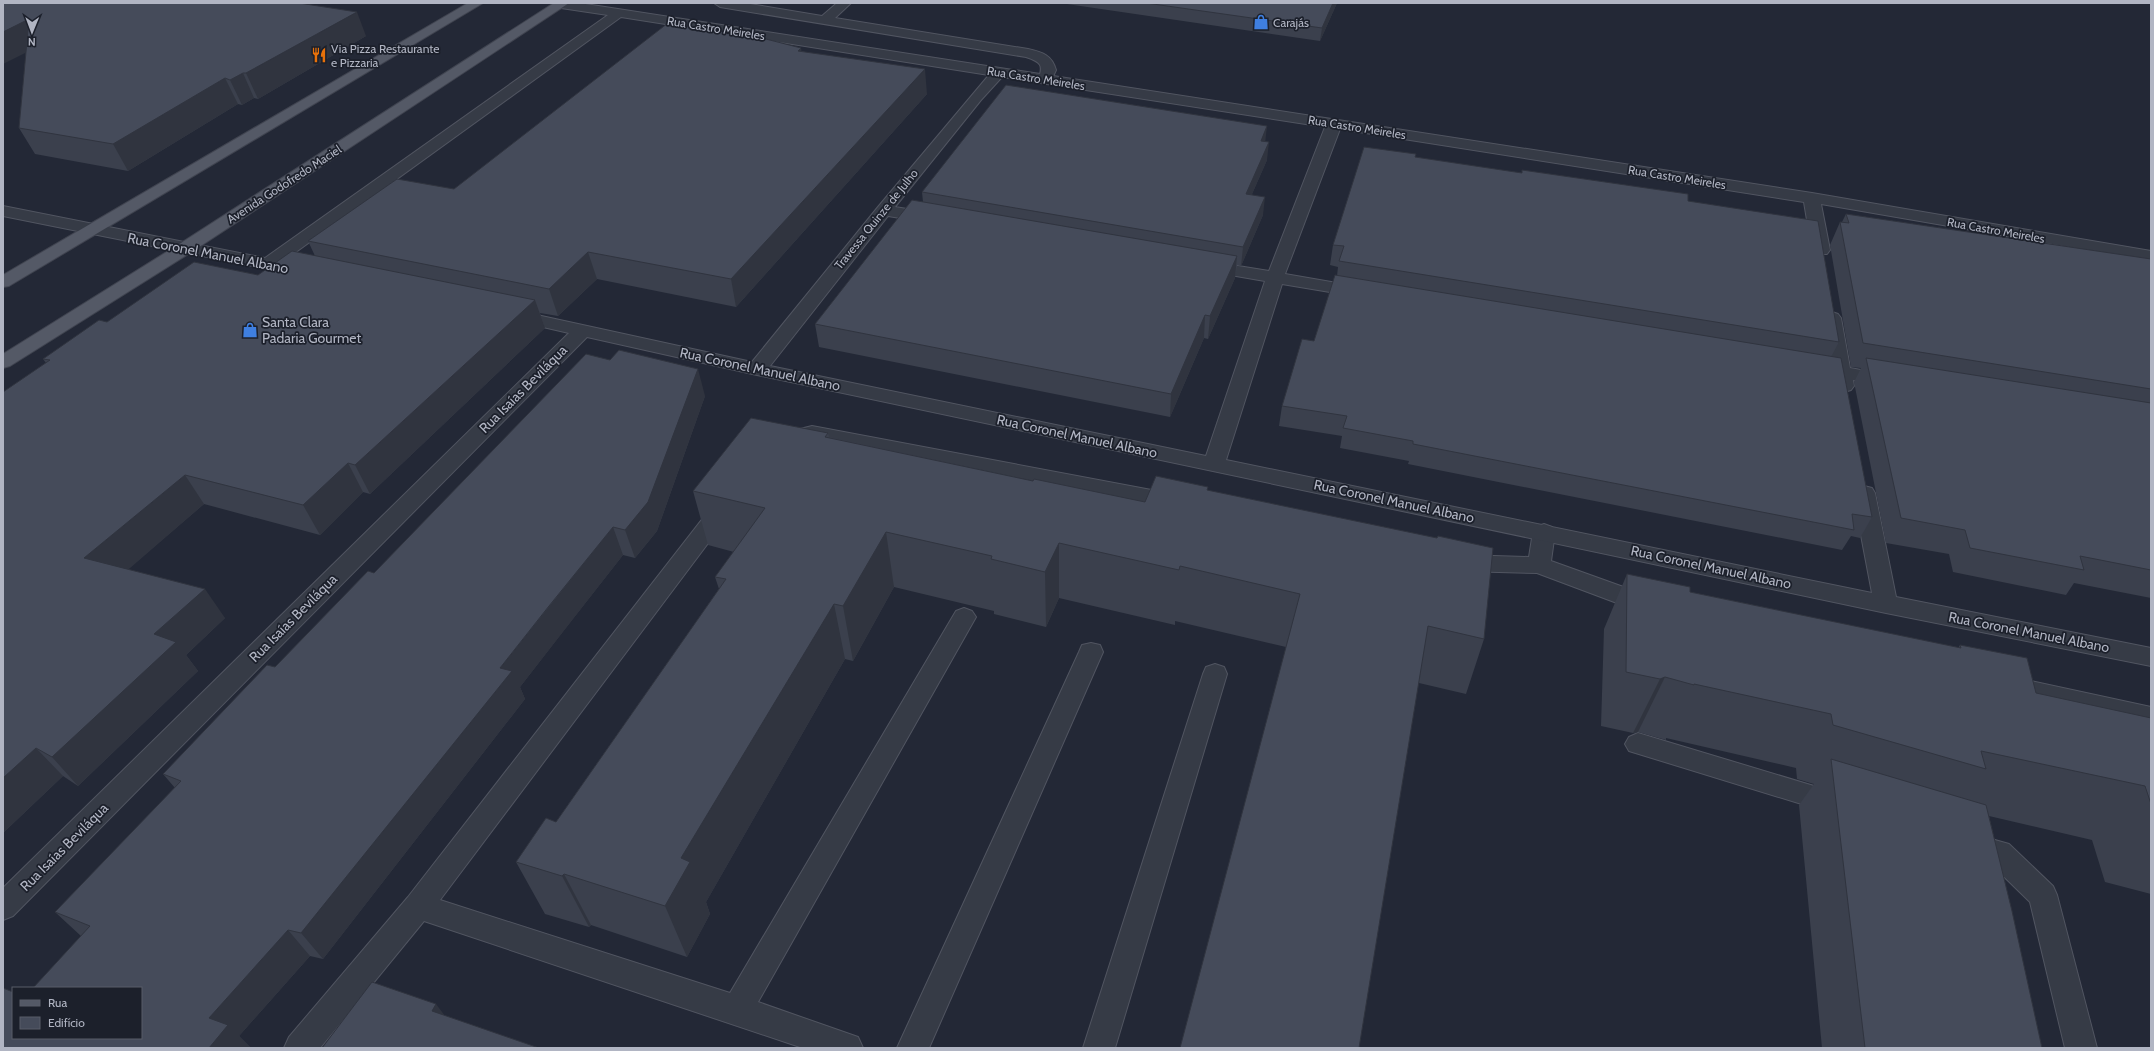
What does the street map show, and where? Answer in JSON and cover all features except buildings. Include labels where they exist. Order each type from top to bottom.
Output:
[{"type":"main road","points":[[3,282],[94,230],[477,3]]},
{"type":"main road","name":"Avenida Godofredo Maciel","points":[[3,362],[186,247],[562,4]]},
{"type":"street","points":[[720,3],[1028,53],[1040,57],[1048,63],[1049,70],[1045,80]]},
{"type":"street","points":[[825,20],[845,3]]},
{"type":"street","name":"Rua Castro Meireles","points":[[562,4],[1812,198],[2151,256]]},
{"type":"street","points":[[268,264],[619,13]]},
{"type":"street","name":"Travessa Quinze de Julho","points":[[757,369],[976,97],[999,72]]},
{"type":"street","points":[[1214,464],[1275,278],[1334,124]]},
{"type":"street","points":[[1812,198],[1823,265]]},
{"type":"street","points":[[884,210],[945,220]]},
{"type":"street","name":"Rua Coronel Manuel Albano","points":[[3,211],[138,240],[186,247],[322,275]]},
{"type":"street","points":[[1193,263],[1379,295]]},
{"type":"street","points":[[1830,303],[1846,401]]},
{"type":"street","name":"Rua Coronel Manuel Albano","points":[[499,311],[757,369],[1886,604],[2151,656]]},
{"type":"street","name":"Rua Isaías Beviláqua","points":[[3,907],[584,329]]},
{"type":"street","points":[[1796,365],[1904,382]]},
{"type":"street","points":[[780,441],[812,433],[1113,488],[1198,506]]},
{"type":"street","points":[[1861,477],[1886,604]]},
{"type":"street","points":[[300,1048],[418,906],[734,493]]},
{"type":"street","points":[[1539,565],[1544,532]]},
{"type":"street","points":[[1445,559],[1468,564],[1539,565],[1624,597],[1671,608]]},
{"type":"street","points":[[738,1010],[964,617]]},
{"type":"street","points":[[913,1048],[1090,652]]},
{"type":"street","points":[[1098,1048],[1215,674]]},
{"type":"street","points":[[1990,681],[2151,717]]},
{"type":"street","points":[[1638,744],[1856,810]]},
{"type":"street","points":[[1947,837],[1999,853],[2043,895],[2081,1048]]},
{"type":"street","points":[[418,906],[738,1010],[847,1048]]},
{"type":"place","name":"Carajás","points":[[1261,22]]},
{"type":"place","name":"Via Pizza Restaurante e Pizzaria","points":[[319,55]]},
{"type":"place","name":"Santa Clara Padaria Gourmet","points":[[250,330]]}]
